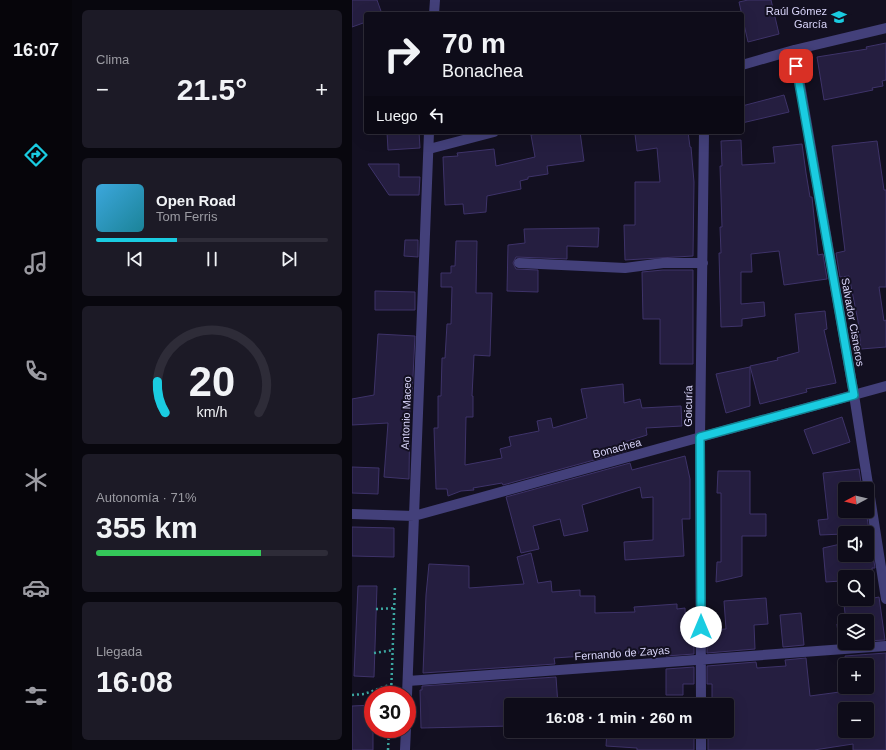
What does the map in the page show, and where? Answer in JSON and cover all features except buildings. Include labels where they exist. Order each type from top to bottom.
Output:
[{"type":"street","points":[[434,12],[435,0]]},
{"type":"street","points":[[744,64],[794,50],[886,28]]},
{"type":"street","name":"Salvador Cisneros","points":[[794,50],[854,395],[886,599]]},
{"type":"street","name":"Antonio Maceo","points":[[408,686],[429,134]]},
{"type":"street","points":[[429,149],[486,134]]},
{"type":"street","name":"Goicuría","points":[[701,698],[700,437],[704,134]]},
{"type":"street","points":[[519,263],[624,268],[663,263],[703,263]]},
{"type":"street","name":"Bonachea","points":[[352,514],[414,516],[886,386]]},
{"type":"street","name":"Fernando de Zayas","points":[[408,680],[886,646]]},
{"type":"street","points":[[405,750],[406,738]]},
{"type":"street","points":[[701,738],[701,750]]},
{"type":"path","points":[[391,684],[395,586]]},
{"type":"path","points":[[376,609],[410,609]]},
{"type":"path","points":[[374,653],[392,650],[409,650]]},
{"type":"path","points":[[352,695],[364,694],[391,684],[408,680]]},
{"type":"path","points":[[388,750],[389,738]]},
{"type":"place","name":"Raúl Gómez García","points":[[839,17]]},
{"type":"route","points":[[701,627],[700,437],[854,395],[796,66]]}]
